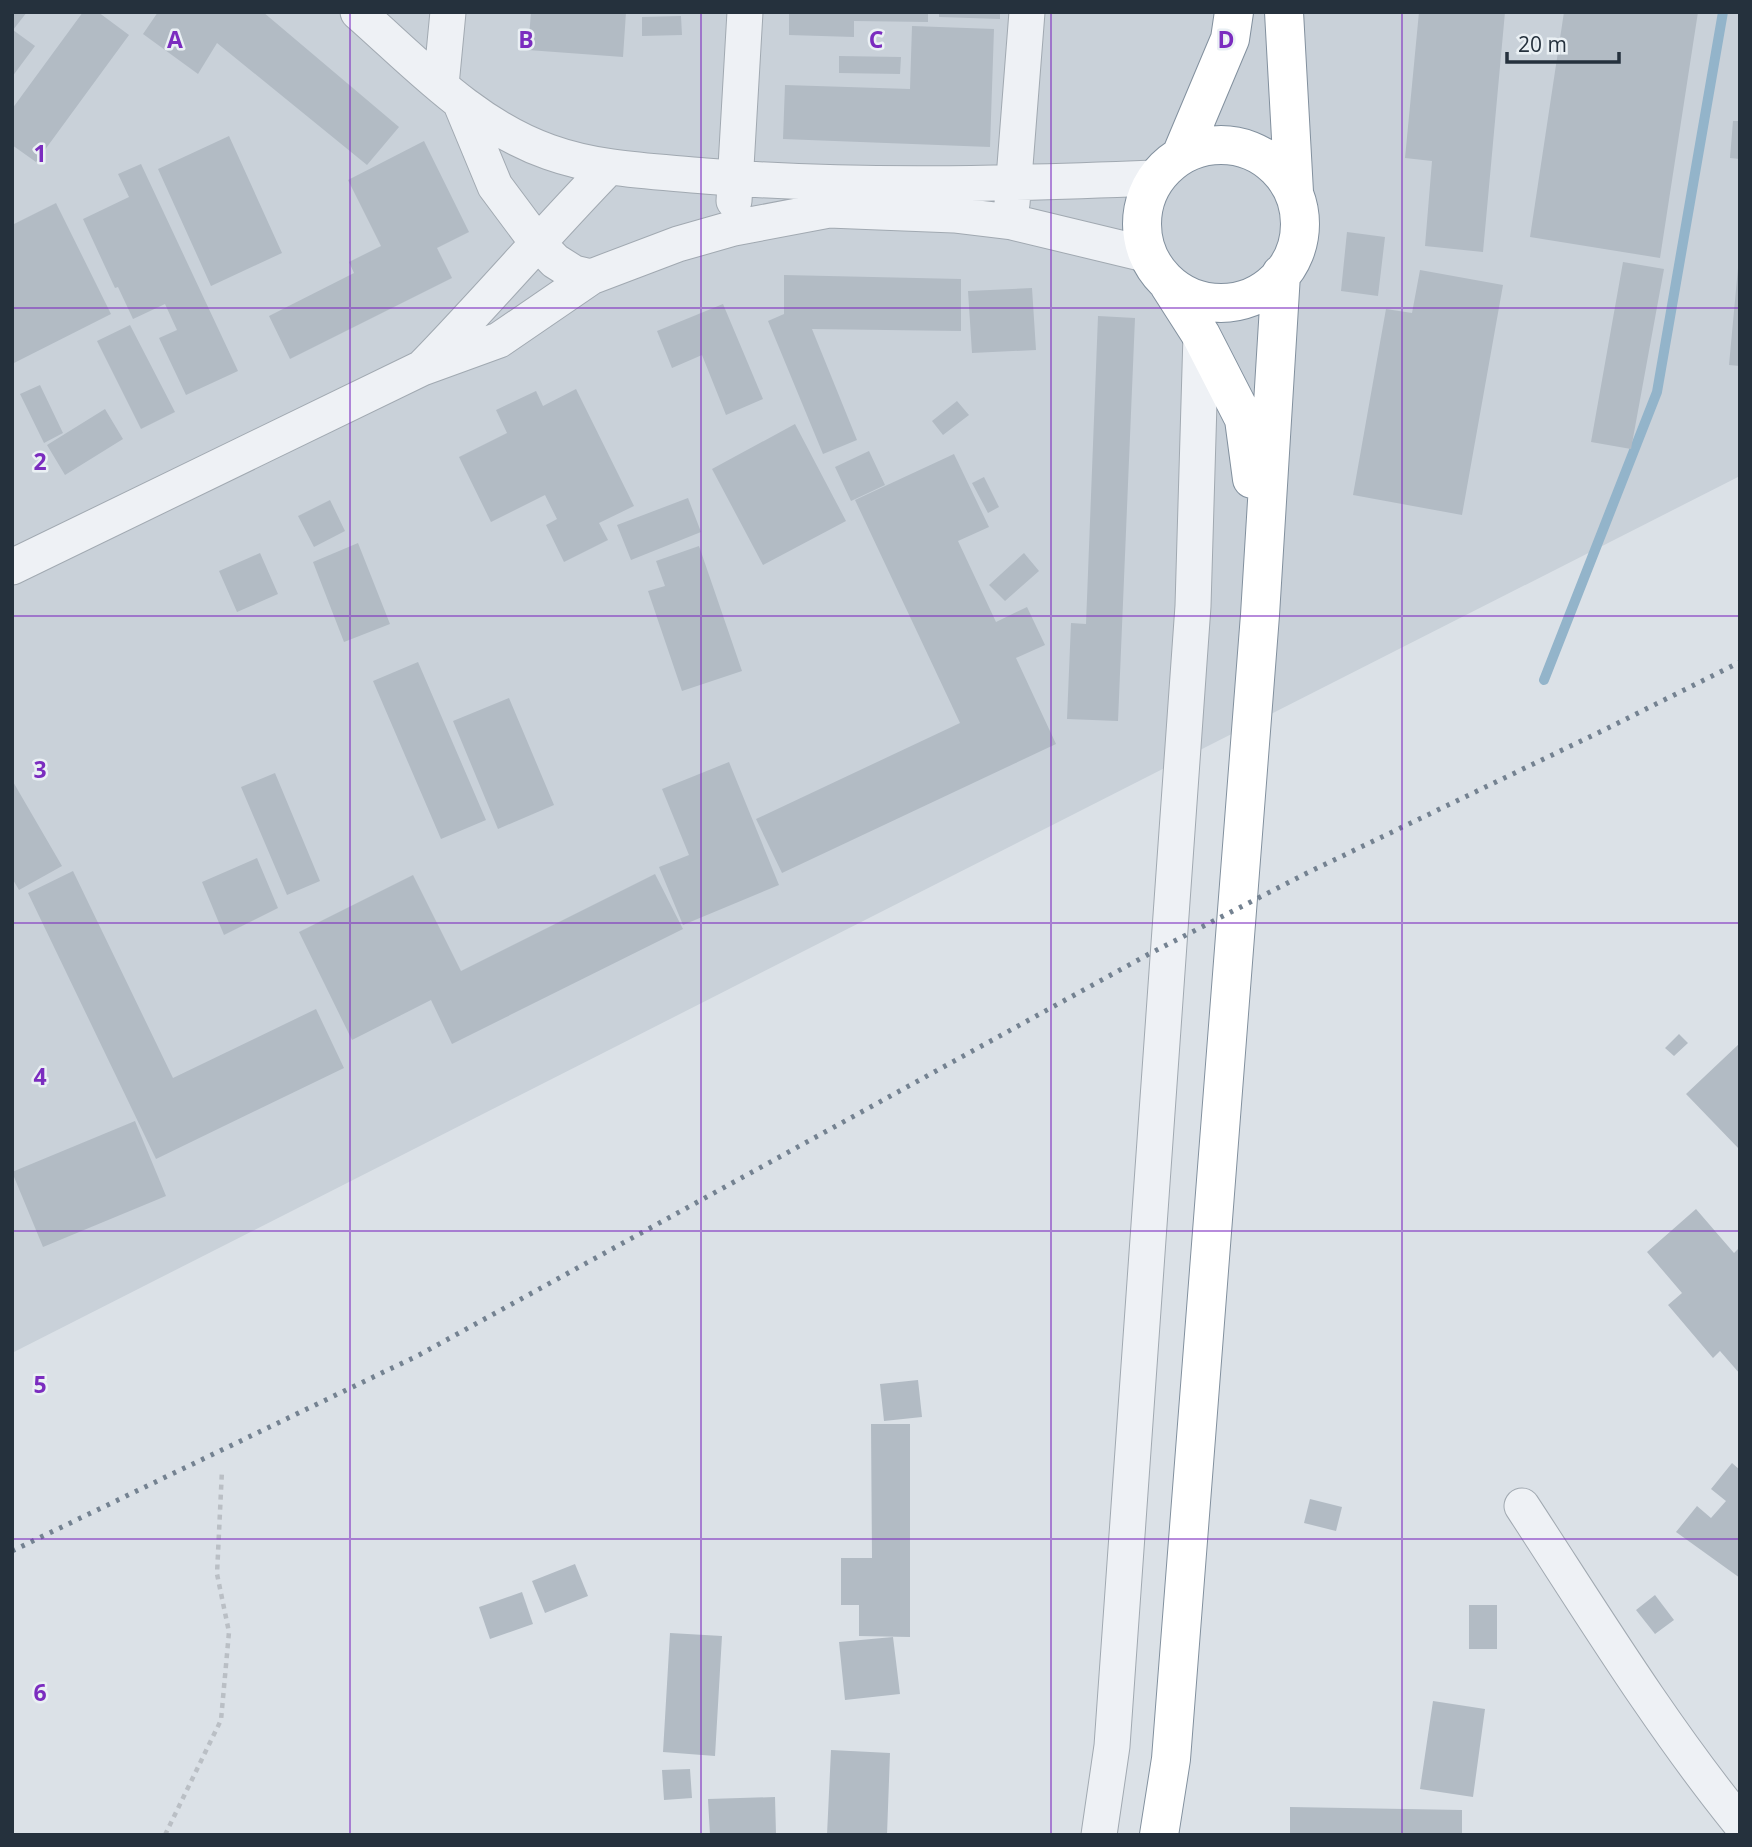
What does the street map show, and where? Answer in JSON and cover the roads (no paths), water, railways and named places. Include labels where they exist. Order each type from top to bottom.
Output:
[{"type":"highway","points":[[1182,153],[1230,39],[1234,12]]},
{"type":"highway","points":[[1159,270],[1192,299],[1214,303],[1239,301],[1263,291],[1281,274],[1294,256],[1300,235],[1300,213],[1294,192],[1284,12]]},
{"type":"highway","points":[[1263,568],[1244,419],[1201,335],[1159,270],[1140,230],[1143,203],[1154,178],[1182,153],[1208,144],[1236,145],[1260,154],[1280,170],[1294,192]]},
{"type":"highway","points":[[1159,1835],[1171,1759],[1263,568],[1281,274]]},
{"type":"street","points":[[358,12],[451,94],[505,132],[548,152],[608,168],[734,178],[872,183],[1012,183],[1154,178]]},
{"type":"street","points":[[448,12],[451,94],[495,186],[536,242],[555,261],[574,273],[592,277]]},
{"type":"street","points":[[734,228],[734,178],[745,12]]},
{"type":"street","points":[[1012,222],[1012,183],[1027,12]]},
{"type":"street","points":[[422,369],[491,296],[536,242],[608,168]]},
{"type":"street","points":[[491,296],[504,245],[508,202]]},
{"type":"street","points":[[12,567],[422,369],[499,340],[592,277],[677,244],[734,228],[829,210],[954,215],[1012,222],[1159,270]]},
{"type":"street","points":[[1099,1835],[1112,1746],[1192,620],[1201,335]]},
{"type":"street","points":[[1522,1506],[1646,1696],[1711,1788],[1740,1823]]},
{"type":"waterway","points":[[1544,680],[1657,392],[1723,12]]},
{"type":"railway","points":[[12,1551],[419,1355],[1149,954],[1307,873],[1740,662]]}]
